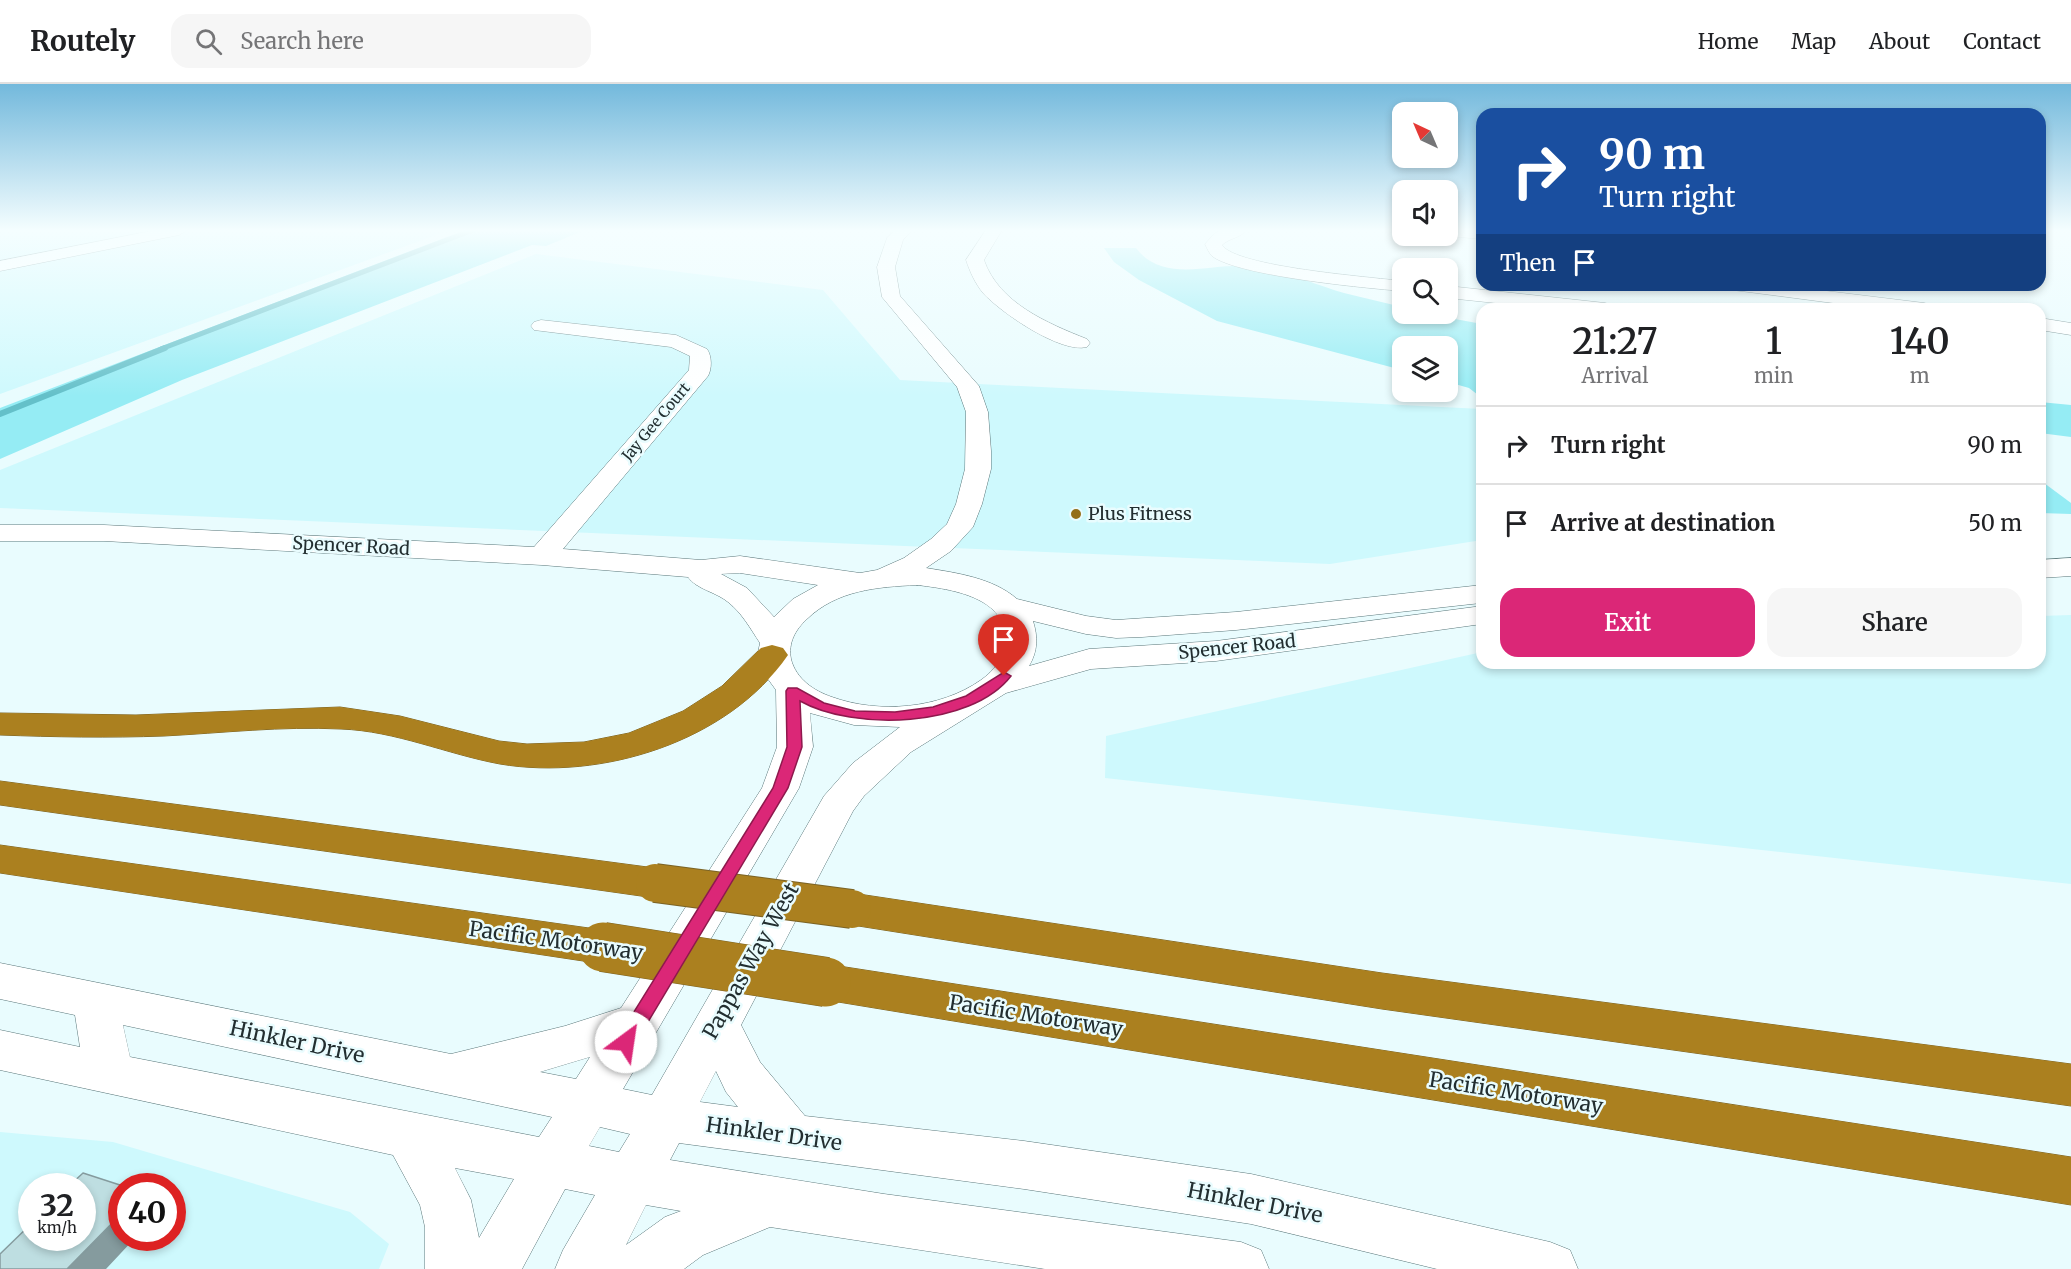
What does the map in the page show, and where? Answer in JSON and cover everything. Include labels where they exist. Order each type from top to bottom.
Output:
[{"type":"highway","points":[[0,724],[135,726],[277,718],[339,718],[379,721],[500,752],[533,756],[579,754],[656,736],[721,704],[750,679],[773,648]]},
{"type":"highway","points":[[0,793],[852,909],[1382,991],[2071,1085]]},
{"type":"highway","name":"Pacific Motorway","points":[[0,859],[603,947],[2071,1181]]},
{"type":"street","points":[[773,648],[785,621],[805,604],[830,591],[915,564],[941,545],[959,526],[969,504],[980,451],[977,412],[968,386],[891,297],[889,285]]},
{"type":"street","points":[[987,285],[1048,331],[1076,338],[1016,293],[1009,285]]},
{"type":"street","points":[[1756,291],[1793,301],[1826,303]]},
{"type":"street","points":[[1458,293],[1550,303]]},
{"type":"street","points":[[2046,325],[2071,328]]},
{"type":"street","name":"Jay Gee Court","points":[[541,326],[676,341],[700,353],[700,371],[542,556]]},
{"type":"street","points":[[700,569],[703,577],[717,582],[746,600],[773,648],[778,674],[792,691],[819,706],[855,715],[895,717],[935,711],[983,693],[1014,666],[1022,645],[1020,624],[968,564],[959,526]]},
{"type":"street","name":"Spencer Road","points":[[0,532],[104,534],[542,556],[700,569],[712,565],[760,567],[870,580]]},
{"type":"street","points":[[2046,569],[2071,567]]},
{"type":"street","points":[[870,580],[917,576],[954,581],[996,599]]},
{"type":"street","name":"Spencer Road","points":[[983,693],[1089,659],[1216,651],[1397,615],[1476,595]]},
{"type":"street","name":"Spencer Road","points":[[996,599],[1065,621],[1116,629],[1236,621],[1397,615],[1476,615]]},
{"type":"street","points":[[492,1269],[551,1164],[780,788],[795,747],[792,691]]},
{"type":"street","name":"Pappas Way West","points":[[584,1269],[837,805],[854,781],[881,756],[920,728],[983,693]]},
{"type":"street","name":"Hinkler Drive","points":[[0,981],[664,1119],[1024,1165],[1251,1199],[1550,1269]]},
{"type":"street","points":[[96,1000],[109,1073]]},
{"type":"street","points":[[450,1074],[565,1046],[639,1021]]},
{"type":"street","points":[[717,1023],[743,1077],[791,1137]]},
{"type":"street","points":[[0,1050],[551,1164],[768,1202],[1241,1269]]},
{"type":"street","points":[[409,1135],[445,1200],[452,1227],[453,1269]]},
{"type":"street","points":[[638,1269],[684,1236],[768,1202]]},
{"type":"shaded area","points":[[0,285],[298,285],[0,394]]},
{"type":"shaded area","points":[[321,285],[428,285],[182,380],[0,459],[0,408]]},
{"type":"shaded area","points":[[458,285],[786,285],[823,290],[900,380],[1476,409],[1476,541],[1330,564],[0,508],[0,470]]},
{"type":"shaded area","points":[[1149,285],[1320,285],[1392,305],[1392,324],[1458,324],[1458,320],[1476,323],[1476,393],[1469,388],[1458,385],[1458,336],[1392,336],[1392,367],[1217,321]]},
{"type":"shaded area","points":[[2046,403],[2071,405],[2071,437],[2046,434]]},
{"type":"shaded area","points":[[2046,484],[2071,503],[2071,514],[2046,513]]},
{"type":"shaded area","points":[[2071,615],[2071,884],[1105,778],[1106,736],[1476,653],[1476,669],[2046,669],[2046,616]]},
{"type":"shaded area","points":[[0,1132],[113,1142],[350,1212],[389,1244],[379,1269],[0,1269]]},
{"type":"building","points":[[96,1177],[108,1181],[108,1227],[96,1239]]},
{"type":"building","points":[[18,1237],[18,1251],[85,1251],[67,1269],[0,1269],[0,1254]]},
{"type":"waterway","points":[[161,349],[328,285]]},
{"type":"waterway","points":[[0,414],[165,348]]},
{"type":"place","name":"Plus Fitness","points":[[1076,514]]},
{"type":"route","points":[[626,1042],[780,788],[795,747],[792,691],[819,706],[855,715],[895,717],[935,711],[971,699],[994,686],[1004,676]]}]
